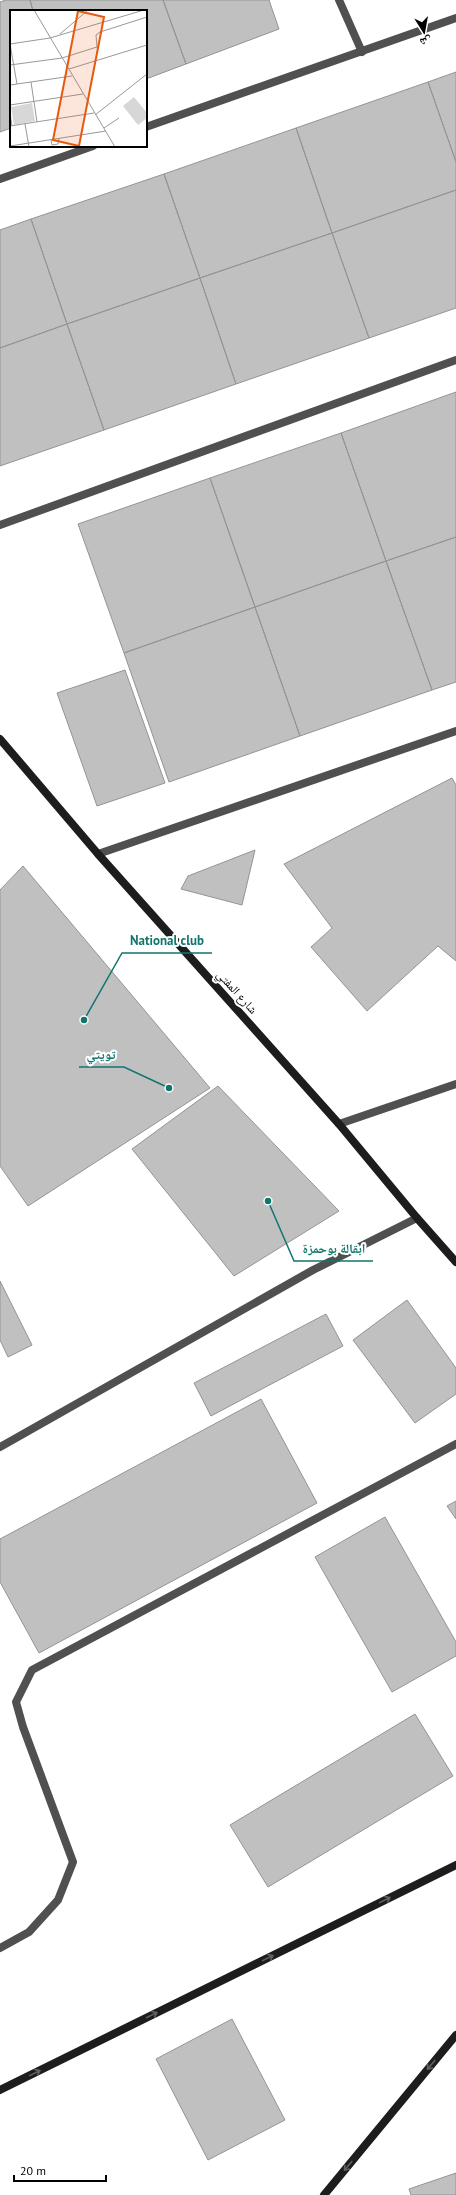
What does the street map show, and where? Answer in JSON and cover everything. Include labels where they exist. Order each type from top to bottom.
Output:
[{"type":"street","points":[[339,0],[362,52]]},
{"type":"street","points":[[147,128],[456,18]]},
{"type":"street","points":[[0,179],[90,147]]},
{"type":"street","points":[[0,525],[456,360]]},
{"type":"street","points":[[98,854],[456,731]]},
{"type":"street","name":"شارع المفتي","points":[[0,739],[98,854],[340,1124],[417,1218],[456,1262]]},
{"type":"street","points":[[340,1124],[456,1084]]},
{"type":"street","points":[[0,1447],[313,1270],[417,1218]]},
{"type":"street","points":[[0,1948],[29,1932],[58,1900],[73,1862],[23,1727],[16,1702],[32,1670],[456,1444]]},
{"type":"street","points":[[0,2090],[456,1865]]},
{"type":"street","points":[[324,2195],[456,2035]]},
{"type":"building","points":[[6,0],[30,0],[33,10],[10,10],[10,128],[0,132],[0,2]]},
{"type":"building","points":[[30,0],[163,0],[186,64],[147,79],[147,10],[33,10]]},
{"type":"building","points":[[163,0],[269,0],[279,29],[186,64]]},
{"type":"building","points":[[456,72],[456,162],[428,82]]},
{"type":"building","points":[[428,82],[456,162],[456,190],[332,233],[296,128]]},
{"type":"building","points":[[296,128],[332,233],[200,278],[164,174]]},
{"type":"building","points":[[164,174],[200,278],[67,324],[31,219]]},
{"type":"building","points":[[456,190],[456,308],[369,338],[332,233]]},
{"type":"building","points":[[31,219],[67,324],[0,348],[0,230]]},
{"type":"building","points":[[332,233],[369,338],[236,384],[200,278]]},
{"type":"building","points":[[200,278],[236,384],[104,430],[67,324]]},
{"type":"building","points":[[67,324],[104,430],[0,466],[0,348]]},
{"type":"building","points":[[456,392],[456,537],[386,561],[341,433]]},
{"type":"building","points":[[341,433],[386,561],[255,607],[210,478]]},
{"type":"building","points":[[210,478],[255,607],[124,653],[78,524]]},
{"type":"building","points":[[456,537],[456,682],[432,690],[386,561]]},
{"type":"building","points":[[386,561],[432,690],[300,736],[255,607]]},
{"type":"building","points":[[255,607],[300,736],[169,782],[124,653]]},
{"type":"building","points":[[125,670],[165,783],[97,806],[57,693]]},
{"type":"building","points":[[452,778],[456,785],[456,961],[438,946],[367,1011],[311,947],[332,928],[284,864]]},
{"type":"building","points":[[255,850],[242,905],[181,889],[188,876]]},
{"type":"building","points":[[23,866],[210,1088],[28,1206],[0,1166],[0,890]]},
{"type":"building","points":[[218,1086],[339,1211],[234,1276],[132,1149]]},
{"type":"building","points":[[0,1281],[32,1345],[8,1357],[0,1340]]},
{"type":"building","points":[[407,1300],[456,1368],[456,1394],[415,1423],[353,1340]]},
{"type":"building","points":[[326,1314],[343,1346],[211,1416],[194,1383]]},
{"type":"building","points":[[261,1399],[317,1503],[39,1653],[0,1582],[0,1539]]},
{"type":"building","points":[[456,1501],[456,1519],[447,1506]]},
{"type":"building","points":[[385,1517],[456,1642],[456,1656],[392,1692],[315,1557]]},
{"type":"building","points":[[415,1714],[453,1776],[268,1887],[230,1825]]},
{"type":"building","points":[[232,2019],[285,2120],[208,2160],[156,2059]]},
{"type":"building","points":[[456,2173],[456,2195],[411,2195],[409,2189]]},
{"type":"place","name":"National club","points":[[84,1020]]},
{"type":"place","name":"تويتي","points":[[169,1088]]},
{"type":"place","name":"ابقالة بوحمزة","points":[[268,1201]]}]
